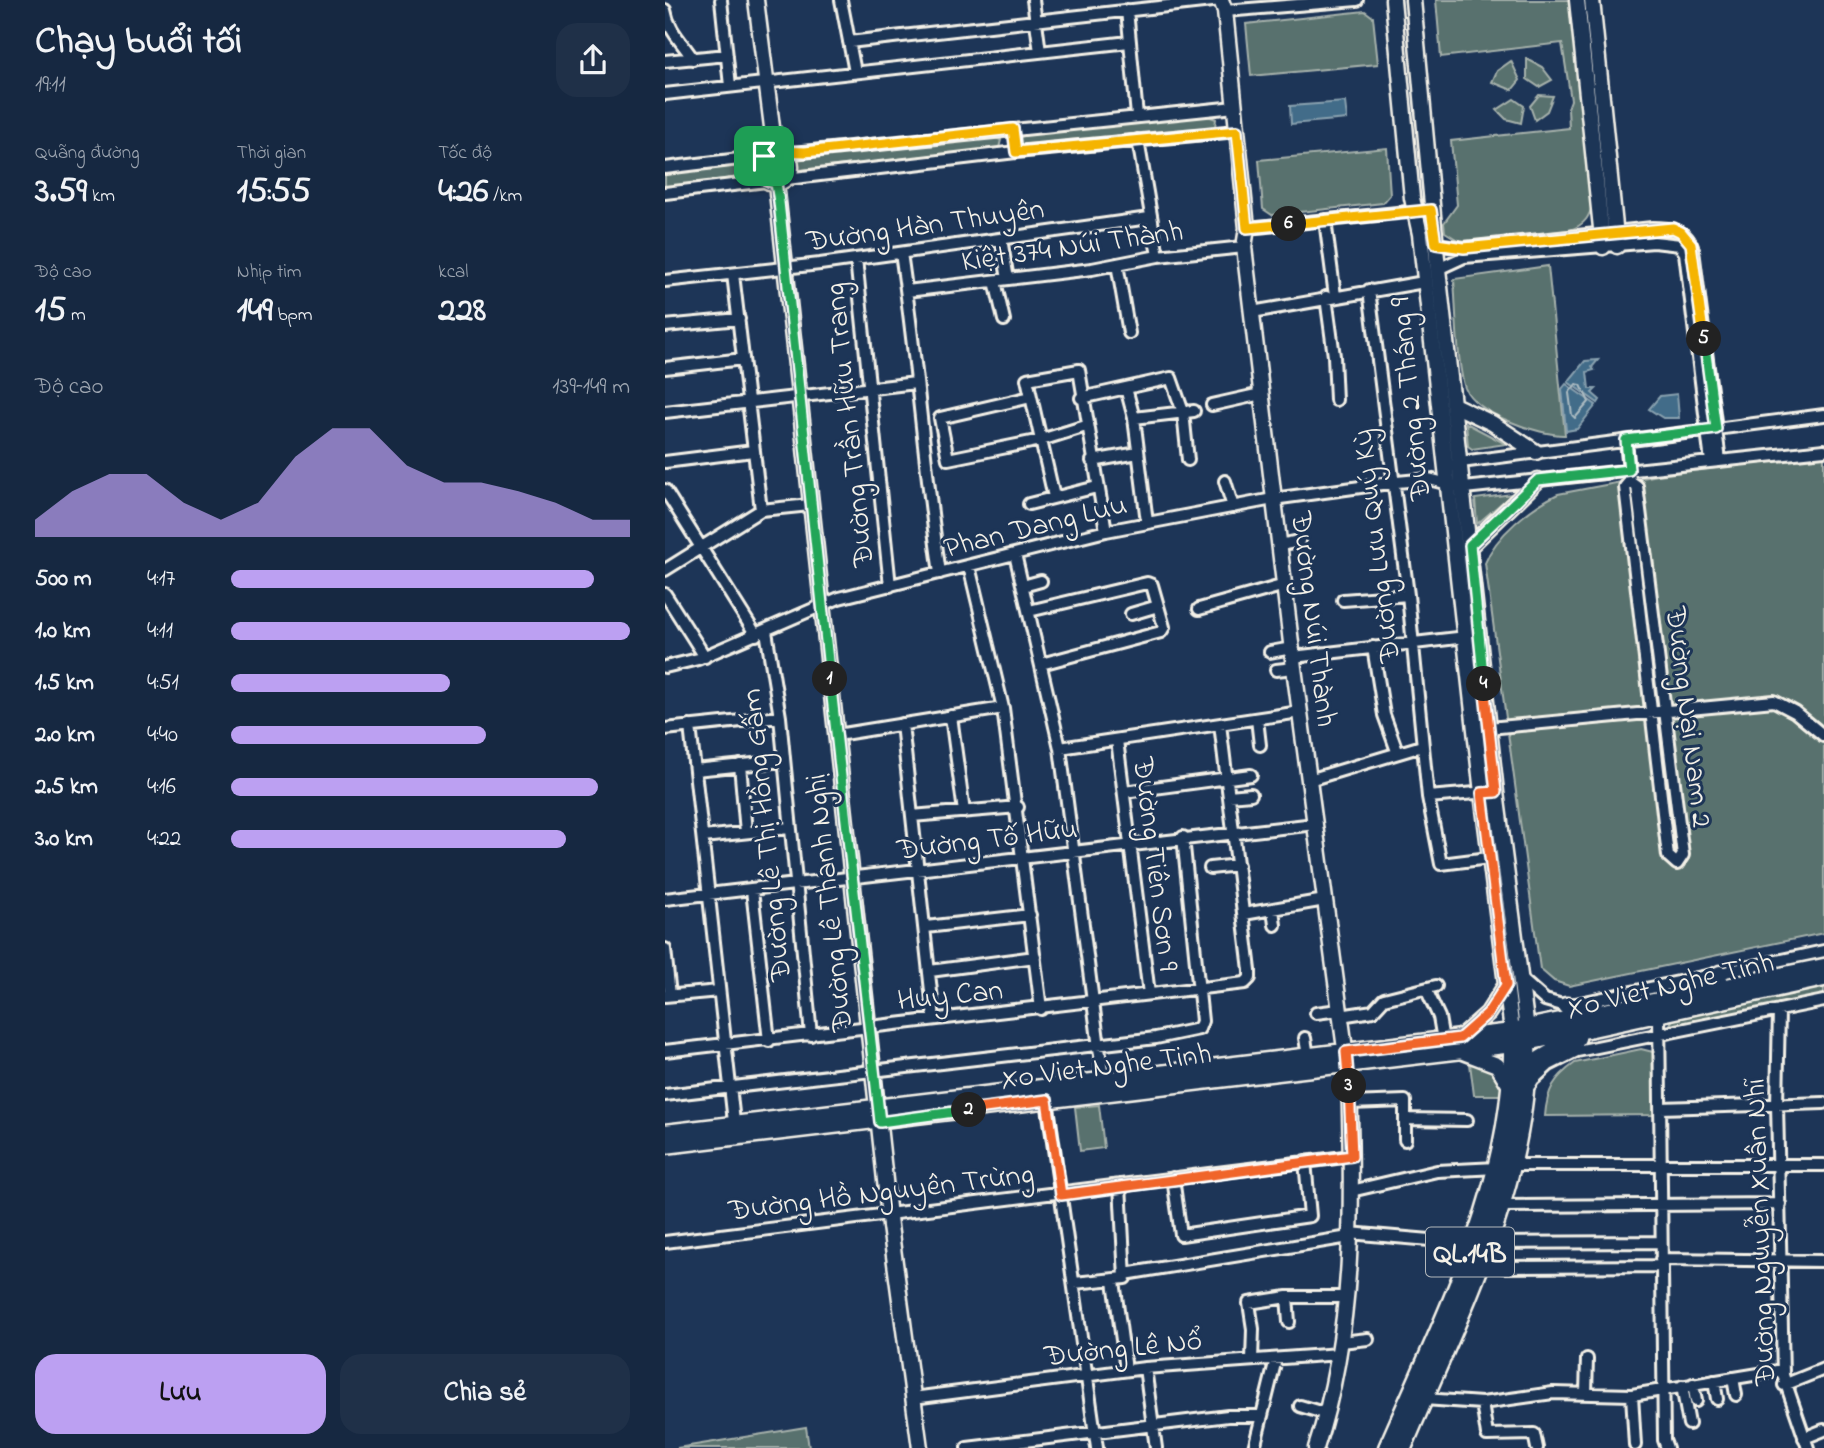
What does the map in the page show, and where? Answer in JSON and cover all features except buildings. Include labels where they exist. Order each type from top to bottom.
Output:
[{"type":"highway","name":"Xo Viet Nghe Tinh","points":[[1520,1037],[1610,1019],[1675,998],[1824,967]]},
{"type":"highway","points":[[1675,998],[1720,974]]},
{"type":"highway","name":"Xo Viet Nghe Tinh","points":[[1520,1037],[1591,1030],[1610,1019],[1659,1015],[1824,978]]},
{"type":"highway","points":[[1566,1006],[1610,1019],[1577,1051]]},
{"type":"highway","points":[[1518,1087],[1541,1059],[1591,1030]]},
{"type":"highway","name":"Đường 2 Tháng 9","points":[[1387,1448],[1475,1258],[1489,1243],[1502,1206],[1505,1167],[1518,1087],[1520,1037]]},
{"type":"highway","name":"Đường 2 Tháng 9","points":[[1402,1448],[1475,1258],[1505,1167]]},
{"type":"main road","points":[[757,0],[774,154],[791,168],[776,181],[759,169],[774,154]]},
{"type":"main road","name":"Đường 2 Tháng 9","points":[[1393,0],[1412,198],[1424,211],[1436,244],[1489,728],[1489,858],[1506,985],[1520,1037]]},
{"type":"main road","name":"Đường 2 Tháng 9","points":[[1413,0],[1433,195],[1424,211],[1424,282],[1466,637],[1519,977],[1520,1037]]},
{"type":"main road","points":[[1577,0],[1587,23],[1610,239]]},
{"type":"main road","points":[[1587,23],[1592,0]]},
{"type":"main road","name":"Đường Núi Thành","points":[[1223,6],[1247,228],[1244,247],[1273,499],[1350,1103],[1351,1191],[1341,1348],[1327,1414],[1315,1448]]},
{"type":"main road","name":"Đường Lê Thanh Nghị","points":[[776,181],[888,1214],[921,1448]]},
{"type":"main road","points":[[1454,405],[1525,443],[1536,452]]},
{"type":"main road","points":[[1470,545],[1538,480]]},
{"type":"main road","points":[[1506,985],[1488,1013],[1461,1045],[1497,1065],[1518,1087]]},
{"type":"main road","name":"Xo Viet Nghe Tinh","points":[[665,1132],[735,1130],[1047,1100],[1104,1085],[1520,1037]]},
{"type":"main road","name":"Xo Viet Nghe Tinh","points":[[879,1115],[1307,1056],[1346,1059],[1443,1040],[1461,1045]]},
{"type":"main road","name":"Xo Viet Nghe Tinh","points":[[665,1146],[735,1130]]},
{"type":"street","points":[[721,0],[730,86]]},
{"type":"street","points":[[841,0],[855,72]]},
{"type":"street","points":[[1033,0],[1040,51]]},
{"type":"street","points":[[849,42],[1127,10],[1357,0]]},
{"type":"street","points":[[665,10],[669,28],[685,44],[693,58]]},
{"type":"street","points":[[1127,10],[1137,117]]},
{"type":"street","points":[[665,94],[1129,41]]},
{"type":"street","points":[[665,61],[727,55]]},
{"type":"street","points":[[665,168],[774,154],[1235,107]]},
{"type":"street","points":[[1013,129],[1016,152]]},
{"type":"street","points":[[665,193],[1016,152],[1237,131]]},
{"type":"street","points":[[1138,140],[1149,218],[1153,221],[1158,256]]},
{"type":"street","points":[[1247,228],[1424,211]]},
{"type":"street","name":"Đường Hàn Thuyên","points":[[665,281],[856,259],[1149,218]]},
{"type":"street","points":[[1325,220],[1336,400]]},
{"type":"street","points":[[1001,239],[1008,279]]},
{"type":"street","points":[[1438,269],[1464,257],[1610,239]]},
{"type":"street","points":[[1436,244],[1464,248],[1610,239],[1674,242],[1685,253],[1716,461]]},
{"type":"street","name":"Kiệt 374 Núi Thành","points":[[907,291],[1117,264],[1158,256],[1244,247]]},
{"type":"street","points":[[901,253],[923,463],[940,573]]},
{"type":"street","name":"Đường Trần Hữu Trang","points":[[856,259],[890,586]]},
{"type":"street","points":[[1117,264],[1129,333]]},
{"type":"street","points":[[733,274],[761,510]]},
{"type":"street","points":[[995,281],[1004,320]]},
{"type":"street","points":[[1252,312],[1424,282]]},
{"type":"street","name":"Đường Lưu Quý Kỳ","points":[[1369,290],[1391,483],[1408,595],[1428,797],[1441,864],[1489,858]]},
{"type":"street","points":[[665,326],[739,319]]},
{"type":"street","points":[[665,368],[743,359]]},
{"type":"street","points":[[1054,497],[1027,379],[1079,370],[1081,398],[1106,531]]},
{"type":"street","points":[[1081,398],[1171,378],[1188,411],[1188,460]]},
{"type":"street","points":[[665,412],[916,383]]},
{"type":"street","points":[[1126,388],[1134,418],[1147,522]]},
{"type":"street","points":[[1212,405],[1261,394]]},
{"type":"street","points":[[1031,397],[940,418],[948,459],[1041,440],[1086,426]]},
{"type":"street","points":[[1134,418],[1188,411]]},
{"type":"street","points":[[1824,415],[1461,462],[1446,476],[1464,488],[1538,480],[1630,475],[1716,461],[1824,450]]},
{"type":"street","name":"Đường Nại Nam 2","points":[[1626,440],[1630,475],[1637,486],[1683,855],[1677,864],[1668,856],[1625,487],[1630,475]]},
{"type":"street","points":[[665,462],[753,451]]},
{"type":"street","points":[[1092,461],[1138,453]]},
{"type":"street","name":"Phan Dang Luu","points":[[665,667],[705,657],[822,604],[1106,531],[1273,499],[1446,476]]},
{"type":"street","points":[[1225,481],[1233,507]]},
{"type":"street","points":[[1029,504],[1097,487]]},
{"type":"street","points":[[665,490],[701,548],[761,633]]},
{"type":"street","points":[[665,570],[761,510],[810,505]]},
{"type":"street","points":[[1280,545],[1299,541]]},
{"type":"street","points":[[1015,554],[1060,748],[1104,1085]]},
{"type":"street","points":[[969,566],[1003,708],[1018,807],[1041,1009]]},
{"type":"street","points":[[1023,586],[1041,581]]},
{"type":"street","points":[[1029,611],[1147,583],[1152,585],[1164,627],[1161,632],[1041,664]]},
{"type":"street","points":[[1199,609],[1285,585]]},
{"type":"street","points":[[665,594],[705,657]]},
{"type":"street","points":[[1343,600],[1408,595]]},
{"type":"street","points":[[1131,614],[1158,606]]},
{"type":"street","name":"Đường Lê Thị Hồng Gấm","points":[[761,633],[780,717],[811,1035]]},
{"type":"street","points":[[1270,652],[1293,658],[1466,637]]},
{"type":"street","points":[[1373,647],[1384,715],[1397,751]]},
{"type":"street","points":[[1276,670],[1293,658]]},
{"type":"street","points":[[1489,728],[1775,701],[1795,712],[1824,736]]},
{"type":"street","points":[[837,735],[1003,708]]},
{"type":"street","points":[[1060,748],[1300,712]]},
{"type":"street","points":[[951,716],[964,812]]},
{"type":"street","points":[[665,729],[780,717]]},
{"type":"street","points":[[1257,719],[1260,745]]},
{"type":"street","points":[[902,724],[926,928],[933,1019]]},
{"type":"street","points":[[1220,724],[1244,914],[1325,900]]},
{"type":"street","points":[[690,726],[735,1130]]},
{"type":"street","name":"Đường Tiên Sơn 9","points":[[1117,740],[1149,994]]},
{"type":"street","points":[[1310,780],[1397,751],[1423,746]]},
{"type":"street","points":[[695,770],[783,761]]},
{"type":"street","points":[[740,765],[746,832]]},
{"type":"street","points":[[1124,792],[1251,775]]},
{"type":"street","points":[[1428,797],[1489,792]]},
{"type":"street","points":[[1229,796],[1251,794]]},
{"type":"street","points":[[912,816],[1018,807]]},
{"type":"street","name":"Đường Tố Hữu","points":[[665,899],[1130,846],[1234,831],[1315,824]]},
{"type":"street","points":[[703,838],[789,828]]},
{"type":"street","points":[[665,1096],[1099,1044],[1199,1029],[1202,1021],[1183,837]]},
{"type":"street","points":[[1210,868],[1238,865]]},
{"type":"street","points":[[752,890],[769,1041]]},
{"type":"street","points":[[1273,909],[1275,925]]},
{"type":"street","name":"Huy Can","points":[[665,1051],[1041,1009],[1198,986],[1245,983],[1249,978],[1244,914]]},
{"type":"street","points":[[926,928],[1030,915]]},
{"type":"street","points":[[665,949],[667,996],[719,991]]},
{"type":"street","points":[[1519,977],[1545,1000],[1566,1006],[1824,951]]},
{"type":"street","points":[[930,971],[1035,957]]},
{"type":"street","points":[[1315,1013],[1373,1011],[1384,999],[1431,987],[1443,1040]]},
{"type":"street","points":[[1518,1087],[1549,1065],[1577,1051],[1824,1002]]},
{"type":"street","name":"Đường Nguyễn Xuân Nhĩ","points":[[1779,1012],[1777,1104],[1783,1370],[1784,1385],[1806,1443]]},
{"type":"street","points":[[1659,1015],[1663,1389],[1667,1448]]},
{"type":"street","points":[[1305,1038],[1307,1056]]},
{"type":"street","points":[[1047,1100],[1097,1448]]},
{"type":"street","points":[[1350,1103],[1405,1101],[1405,1140]]},
{"type":"street","points":[[1661,1108],[1824,1103]]},
{"type":"street","points":[[1406,1119],[1467,1120]]},
{"type":"street","name":"Đường Hồ Nguyên Trừng","points":[[665,1242],[1061,1195],[1352,1156]]},
{"type":"street","points":[[1173,1178],[1181,1235],[1310,1216],[1305,1161]]},
{"type":"street","points":[[1351,1191],[1437,1171],[1505,1167],[1824,1165]]},
{"type":"street","points":[[1074,1283],[1125,1278],[1120,1185]]},
{"type":"street","points":[[1502,1206],[1780,1204]]},
{"type":"street","points":[[1125,1274],[1349,1235],[1430,1240],[1504,1268],[1661,1262],[1824,1261]]},
{"type":"street","points":[[1489,1243],[1661,1242]]},
{"type":"street","points":[[1114,1281],[1126,1370]]},
{"type":"street","points":[[1252,1360],[1253,1329],[1249,1303],[1287,1297],[1346,1297]]},
{"type":"street","points":[[1287,1297],[1289,1322]]},
{"type":"street","name":"Đường Lê Nổ","points":[[913,1398],[1086,1374],[1276,1359],[1341,1348],[1368,1339]]},
{"type":"street","points":[[1268,1448],[1255,1447],[1276,1359]]},
{"type":"street","points":[[1586,1393],[1587,1359]]},
{"type":"street","points":[[1145,1368],[1156,1448]]},
{"type":"street","points":[[1423,1399],[1482,1404],[1553,1393],[1632,1395],[1783,1370]]},
{"type":"street","points":[[1784,1385],[1824,1370]]},
{"type":"street","points":[[1733,1378],[1736,1395]]},
{"type":"street","points":[[1714,1381],[1717,1399]]},
{"type":"street","points":[[1687,1385],[1696,1401]]},
{"type":"street","points":[[1687,1385],[1689,1424]]},
{"type":"street","points":[[1632,1395],[1635,1445]]},
{"type":"street","points":[[1482,1404],[1487,1448]]},
{"type":"street","points":[[1300,1406],[1327,1414]]},
{"type":"street","points":[[967,1448],[1047,1443],[1094,1432],[1228,1416],[1262,1416]]},
{"type":"street","points":[[1806,1443],[1824,1430]]},
{"type":"street","points":[[1487,1435],[1536,1435],[1537,1448]]},
{"type":"green space","points":[[1436,0],[1573,0],[1594,201],[1588,216],[1580,225],[1570,230],[1461,242],[1445,232],[1444,223],[1457,205],[1451,141],[1569,128],[1568,108],[1571,100],[1562,43],[1441,57]]},
{"type":"green space","points":[[1365,11],[1373,17],[1378,64],[1251,76],[1246,24]]},
{"type":"green space","points":[[1527,59],[1542,67],[1552,80],[1539,87],[1527,79]]},
{"type":"green space","points":[[1511,61],[1520,80],[1512,90],[1492,82],[1497,71]]},
{"type":"green space","points":[[1539,95],[1553,96],[1547,111],[1535,120],[1530,106]]},
{"type":"green space","points":[[1514,99],[1524,106],[1521,123],[1506,119],[1497,110]]},
{"type":"green space","points":[[1208,116],[1216,119],[1215,127],[1023,147],[1018,143],[1020,137],[1027,135]]},
{"type":"green space","points":[[992,137],[1001,140],[999,148],[800,170],[795,166],[799,158]]},
{"type":"green space","points":[[1387,148],[1390,195],[1383,203],[1272,215],[1263,209],[1259,160]]},
{"type":"green space","points":[[746,165],[755,167],[754,175],[665,187],[665,174]]},
{"type":"green space","points":[[1548,266],[1565,435],[1525,427],[1481,406],[1465,388],[1459,351],[1454,279]]},
{"type":"green space","points":[[1466,423],[1506,444],[1472,449],[1468,446]]},
{"type":"green space","points":[[1824,455],[1824,933],[1569,986],[1554,981],[1540,969],[1485,563],[1490,553],[1515,523],[1558,494],[1658,475]]},
{"type":"green space","points":[[1512,494],[1477,524],[1475,499]]},
{"type":"green space","points":[[1824,985],[1824,995],[1667,1030],[1673,1019]]},
{"type":"green space","points":[[1641,1049],[1653,1052],[1655,1115],[1545,1116],[1553,1085],[1575,1063]]},
{"type":"green space","points":[[1470,1064],[1492,1068],[1501,1083],[1503,1095],[1474,1095]]},
{"type":"green space","points":[[1099,1105],[1104,1148],[1080,1151],[1075,1107]]},
{"type":"green space","points":[[806,1427],[809,1448],[677,1448]]},
{"type":"water","points":[[1345,102],[1347,119],[1291,124],[1290,106]]},
{"type":"water","points":[[1598,360],[1592,367],[1594,370],[1587,372],[1589,389],[1596,389],[1592,393],[1600,400],[1598,403],[1568,382],[1585,361]]},
{"type":"water","points":[[1566,384],[1596,405],[1577,429],[1566,431],[1562,389]]},
{"type":"water","points":[[1677,394],[1679,418],[1663,418],[1649,409],[1660,396]]},
{"type":"route","points":[[1013,129],[1016,152],[1237,131],[1247,228],[1431,210],[1436,244],[1464,248],[1653,228],[1673,228],[1681,232],[1691,244],[1716,429],[1626,440],[1629,470],[1538,480],[1470,545],[1496,792],[1482,793],[1506,985],[1488,1013],[1460,1038],[1346,1052],[1352,1156],[1061,1195],[1047,1100],[880,1122],[799,410],[779,202],[776,183],[763,178],[759,169],[764,156],[775,151],[805,152],[1013,129]]}]
